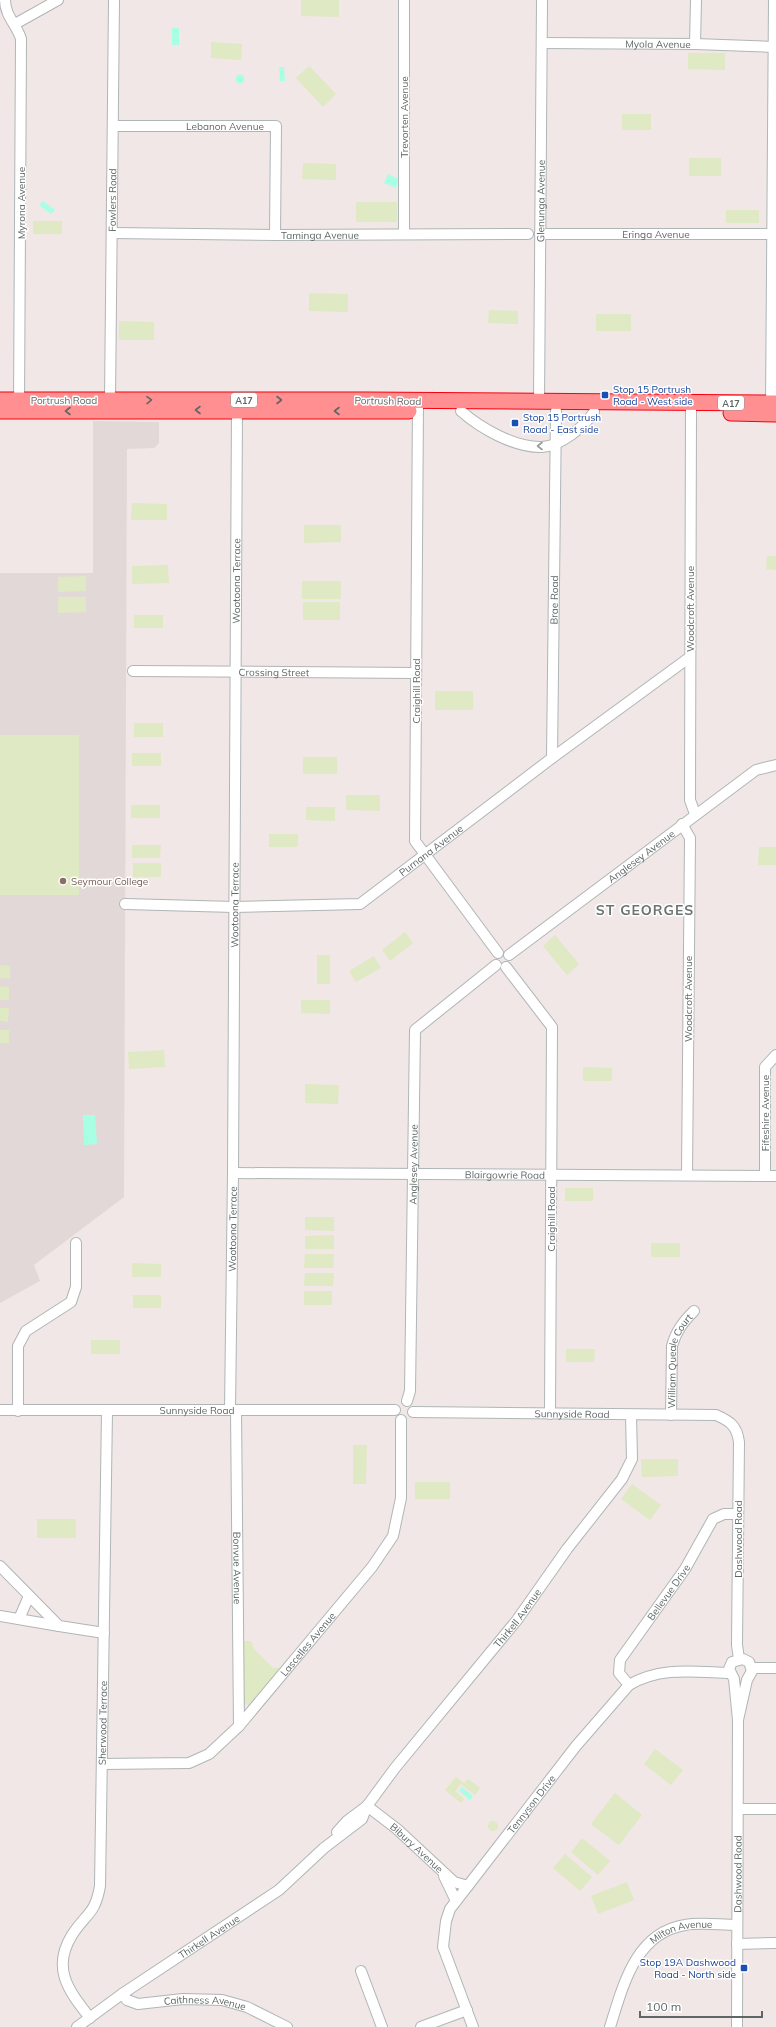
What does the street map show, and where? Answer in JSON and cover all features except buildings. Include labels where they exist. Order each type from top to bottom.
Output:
[{"type":"highway","name":"Portrush Road","points":[[0,400],[19,405],[418,406],[539,402],[691,408],[773,409]]},
{"type":"highway","name":"Portrush Road","points":[[0,411],[19,405],[110,400],[237,405]]},
{"type":"highway","name":"Portrush Road","points":[[418,406],[461,411],[556,412],[691,408]]},
{"type":"street","name":"Myrona Avenue","points":[[5,0],[8,16],[15,24],[21,39],[22,52],[19,405]]},
{"type":"street","points":[[15,24],[58,0]]},
{"type":"street","name":"Fowlers Road","points":[[110,400],[114,0]]},
{"type":"street","name":"Trevorten Avenue","points":[[404,0],[404,234]]},
{"type":"street","name":"Glenunga Avenue","points":[[539,402],[542,0]]},
{"type":"street","points":[[695,44],[696,0]]},
{"type":"street","points":[[773,409],[772,234],[774,211],[774,0]]},
{"type":"street","name":"Myola Avenue","points":[[542,43],[695,44],[774,47]]},
{"type":"street","name":"Lebanon Avenue","points":[[113,126],[276,126],[275,236]]},
{"type":"street","name":"Taminga Avenue","points":[[112,233],[275,236],[528,234]]},
{"type":"street","name":"Eringa Avenue","points":[[540,234],[772,234]]},
{"type":"street","name":"Wootoona Terrace","points":[[233,1410],[237,405]]},
{"type":"street","name":"Craighill Road","points":[[418,406],[415,841],[498,953]]},
{"type":"street","name":"Woodcroft Avenue","points":[[691,408],[690,800],[695,814]]},
{"type":"street","points":[[461,411],[479,426],[520,443],[544,447],[556,443],[568,436],[588,421],[594,412]]},
{"type":"street","name":"Brae Road","points":[[552,758],[556,412]]},
{"type":"street","name":"Purnana Avenue","points":[[125,904],[234,907],[360,904],[552,758],[690,657]]},
{"type":"street","name":"Crossing Street","points":[[133,671],[416,672]]},
{"type":"street","name":"Anglesey Avenue","points":[[509,955],[695,814],[756,770],[776,765]]},
{"type":"street","name":"Woodcroft Avenue","points":[[682,824],[690,838],[687,1175]]},
{"type":"street","points":[[502,951],[509,955],[510,960],[506,967],[501,968],[496,965],[494,959],[498,953],[502,951]]},
{"type":"street","name":"Anglesey Avenue","points":[[407,1401],[410,1391],[415,1030],[496,965]]},
{"type":"street","name":"Craighill Road","points":[[506,967],[552,1026],[550,1414]]},
{"type":"street","name":"Fifeshire Avenue","points":[[765,1176],[764,1067],[776,1055]]},
{"type":"street","name":"Blairgowrie Road","points":[[233,1173],[776,1176]]},
{"type":"street","points":[[18,1411],[18,1346],[26,1331],[71,1302],[76,1287],[76,1243]]},
{"type":"street","name":"William Queale Court","points":[[671,1414],[672,1346],[674,1335],[682,1322],[694,1312]]},
{"type":"street","points":[[407,1401],[412,1404],[413,1412],[408,1418],[401,1420],[396,1418],[395,1410],[398,1405],[407,1401]]},
{"type":"street","name":"Sunnyside Road","points":[[0,1410],[395,1410]]},
{"type":"street","name":"Bonvue Avenue","points":[[233,1410],[239,1726]]},
{"type":"street","name":"Sherwood Terrace","points":[[90,2018],[70,1992],[63,1970],[66,1950],[72,1935],[92,1912],[98,1899],[100,1886],[103,1764],[107,1411]]},
{"type":"street","name":"Sunnyside Road","points":[[413,1412],[716,1415],[730,1421]]},
{"type":"street","name":"Thirkell Avenue","points":[[77,2027],[122,1994],[279,1890],[324,1848],[347,1821],[367,1806],[395,1768],[517,1620],[567,1549],[622,1479],[632,1460],[631,1415]]},
{"type":"street","name":"Lascelles Avenue","points":[[103,1764],[188,1763],[209,1754],[239,1726],[372,1567],[393,1536],[402,1498],[401,1420]]},
{"type":"street","name":"Dashwood Road","points":[[730,1421],[738,1433],[737,1645],[739,1659]]},
{"type":"street","name":"Bellevue Drive","points":[[629,1685],[620,1673],[620,1660],[685,1569],[712,1519],[724,1514],[738,1514]]},
{"type":"street","points":[[0,1566],[59,1626]]},
{"type":"street","points":[[19,1619],[29,1596]]},
{"type":"street","points":[[0,1616],[104,1633]]},
{"type":"street","points":[[739,1659],[749,1662],[752,1668],[752,1674],[747,1680],[738,1720],[732,1676],[732,1662],[739,1659]]},
{"type":"street","points":[[752,1668],[776,1668]]},
{"type":"street","name":"Tennyson Drive","points":[[473,2027],[443,1947],[446,1921],[450,1909],[576,1746],[629,1685],[640,1679],[671,1671],[705,1670],[732,1676]]},
{"type":"street","points":[[732,1676],[740,1682],[747,1680]]},
{"type":"street","name":"Dashwood Road","points":[[737,2027],[738,1720]]},
{"type":"street","name":"Bibury Avenue","points":[[367,1806],[397,1829],[454,1882],[468,1886]]},
{"type":"street","points":[[738,1809],[776,1809]]},
{"type":"street","points":[[440,1869],[456,1901]]},
{"type":"street","name":"Milton Avenue","points":[[610,2027],[625,1978],[631,1966],[651,1940],[661,1933],[686,1924],[737,1925]]},
{"type":"street","points":[[737,1944],[776,1943]]},
{"type":"street","points":[[361,1971],[382,2027]]},
{"type":"street","name":"Caithness Avenue","points":[[122,1994],[127,2000],[138,2004],[184,1999],[222,2000],[247,2007],[275,2024],[287,2027]]},
{"type":"street","points":[[421,2027],[467,2010]]},
{"type":"shaded area","points":[[301,0],[339,0],[339,17],[301,16]]},
{"type":"shaded area","points":[[172,28],[179,28],[179,45],[172,45]]},
{"type":"shaded area","points":[[211,42],[242,44],[241,60],[211,58]]},
{"type":"shaded area","points":[[688,53],[725,53],[725,70],[688,69]]},
{"type":"shaded area","points":[[309,66],[336,94],[323,107],[296,78]]},
{"type":"shaded area","points":[[279,67],[284,67],[285,81],[280,81]]},
{"type":"shaded area","points":[[240,74],[245,79],[240,84],[235,79]]},
{"type":"shaded area","points":[[622,114],[651,114],[651,130],[622,130]]},
{"type":"shaded area","points":[[689,158],[721,158],[721,176],[689,176]]},
{"type":"shaded area","points":[[303,163],[336,164],[336,180],[302,179]]},
{"type":"shaded area","points":[[388,174],[399,179],[396,188],[384,183]]},
{"type":"shaded area","points":[[43,201],[55,210],[51,214],[39,205]]},
{"type":"shaded area","points":[[356,202],[397,202],[397,222],[356,222]]},
{"type":"shaded area","points":[[726,210],[759,210],[759,223],[726,223]]},
{"type":"shaded area","points":[[33,221],[62,221],[62,234],[33,234]]},
{"type":"shaded area","points":[[309,293],[348,294],[348,312],[309,311]]},
{"type":"shaded area","points":[[489,310],[518,311],[518,324],[488,323]]},
{"type":"shaded area","points":[[596,314],[631,314],[631,331],[596,331]]},
{"type":"shaded area","points":[[119,321],[154,322],[154,340],[119,340]]},
{"type":"shaded area","name":"Seymour College","points":[[93,421],[159,422],[159,443],[154,448],[127,449],[124,1197],[34,1265],[40,1281],[0,1303],[0,573],[93,573]]},
{"type":"shaded area","points":[[132,503],[167,504],[167,520],[131,520]]},
{"type":"shaded area","points":[[304,525],[341,525],[341,542],[304,543]]},
{"type":"shaded area","points":[[767,556],[776,556],[776,570],[766,569]]},
{"type":"shaded area","points":[[168,565],[169,583],[132,584],[132,566]]},
{"type":"shaded area","points":[[86,576],[86,591],[58,592],[58,577]]},
{"type":"shaded area","points":[[302,581],[341,581],[341,599],[302,599]]},
{"type":"shaded area","points":[[58,597],[86,597],[86,612],[58,613]]},
{"type":"shaded area","points":[[303,602],[340,602],[340,620],[303,620]]},
{"type":"shaded area","points":[[134,615],[163,615],[163,628],[134,628]]},
{"type":"shaded area","points":[[435,691],[473,691],[473,710],[435,710]]},
{"type":"shaded area","points":[[134,723],[163,723],[163,737],[134,737]]},
{"type":"shaded area","points":[[0,735],[79,735],[79,895],[0,895]]},
{"type":"shaded area","points":[[132,753],[161,753],[161,766],[132,766]]},
{"type":"shaded area","points":[[303,757],[337,757],[337,774],[303,774]]},
{"type":"shaded area","points":[[346,795],[380,795],[380,811],[346,810]]},
{"type":"shaded area","points":[[131,805],[160,805],[160,818],[131,818]]},
{"type":"shaded area","points":[[306,807],[335,807],[335,821],[306,820]]},
{"type":"shaded area","points":[[269,834],[298,834],[298,847],[269,847]]},
{"type":"shaded area","points":[[132,845],[161,845],[160,858],[132,858]]},
{"type":"shaded area","points":[[759,847],[776,847],[776,865],[758,865]]},
{"type":"shaded area","points":[[133,863],[161,863],[161,877],[133,877]]},
{"type":"shaded area","points":[[405,932],[413,943],[390,961],[382,950]]},
{"type":"shaded area","points":[[555,935],[579,964],[567,975],[543,946]]},
{"type":"shaded area","points":[[317,955],[330,955],[330,984],[317,984]]},
{"type":"shaded area","points":[[374,956],[381,968],[356,982],[349,971]]},
{"type":"shaded area","points":[[0,965],[10,966],[10,979],[0,978]]},
{"type":"shaded area","points":[[0,986],[9,987],[9,1000],[0,1000]]},
{"type":"shaded area","points":[[301,1000],[330,1000],[330,1014],[301,1013]]},
{"type":"shaded area","points":[[0,1008],[9,1008],[8,1022],[0,1021]]},
{"type":"shaded area","points":[[0,1030],[9,1030],[9,1043],[0,1043]]},
{"type":"shaded area","points":[[164,1050],[165,1067],[129,1069],[128,1052]]},
{"type":"shaded area","points":[[583,1067],[612,1068],[612,1081],[583,1081]]},
{"type":"shaded area","points":[[305,1084],[339,1085],[338,1104],[305,1103]]},
{"type":"shaded area","points":[[83,1115],[95,1115],[97,1144],[84,1145]]},
{"type":"shaded area","points":[[565,1188],[593,1188],[593,1201],[565,1201]]},
{"type":"shaded area","points":[[305,1217],[334,1217],[334,1231],[305,1230]]},
{"type":"shaded area","points":[[334,1235],[334,1249],[305,1249],[305,1236]]},
{"type":"shaded area","points":[[651,1243],[680,1243],[680,1257],[651,1257]]},
{"type":"shaded area","points":[[305,1254],[334,1254],[333,1268],[304,1268]]},
{"type":"shaded area","points":[[132,1263],[161,1264],[161,1277],[132,1277]]},
{"type":"shaded area","points":[[305,1273],[334,1273],[333,1286],[304,1286]]},
{"type":"shaded area","points":[[304,1291],[332,1291],[332,1305],[304,1305]]},
{"type":"shaded area","points":[[133,1295],[161,1295],[161,1308],[133,1308]]},
{"type":"shaded area","points":[[91,1340],[120,1340],[120,1354],[91,1354]]},
{"type":"shaded area","points":[[566,1349],[595,1349],[594,1362],[566,1362]]},
{"type":"shaded area","points":[[353,1445],[367,1445],[366,1484],[353,1484]]},
{"type":"shaded area","points":[[641,1459],[678,1459],[678,1476],[642,1477]]},
{"type":"shaded area","points":[[415,1482],[450,1482],[450,1499],[415,1499]]},
{"type":"shaded area","points":[[632,1484],[661,1505],[650,1520],[621,1499]]},
{"type":"shaded area","points":[[37,1519],[76,1519],[76,1538],[37,1538]]},
{"type":"shaded area","points":[[243,1641],[251,1641],[254,1649],[273,1668],[284,1668],[252,1705],[245,1704],[243,1700]]},
{"type":"shaded area","points":[[655,1749],[683,1770],[671,1785],[644,1764]]},
{"type":"shaded area","points":[[456,1777],[464,1783],[468,1779],[480,1788],[475,1795],[461,1784],[455,1791],[464,1799],[461,1803],[445,1790]]},
{"type":"shaded area","points":[[462,1787],[473,1796],[470,1800],[459,1791]]},
{"type":"shaded area","points":[[615,1793],[642,1815],[619,1845],[591,1824]]},
{"type":"shaded area","points":[[493,1821],[498,1826],[493,1831],[488,1826]]},
{"type":"shaded area","points":[[582,1838],[610,1861],[598,1875],[571,1852]]},
{"type":"shaded area","points":[[565,1854],[592,1877],[580,1891],[553,1868]]},
{"type":"shaded area","points":[[627,1882],[634,1900],[598,1914],[591,1896]]},
{"type":"place","name":"Stop 15 Portrush Road - West side","points":[[605,395]]},
{"type":"place","name":"Stop 15 Portrush Road - East side","points":[[515,423]]},
{"type":"place","name":"Seymour College","points":[[63,881]]},
{"type":"place","name":"Stop 19A Dashwood Road - North side","points":[[744,1968]]},
{"type":"district","name":"ST GEORGES","points":[[645,910]]}]
